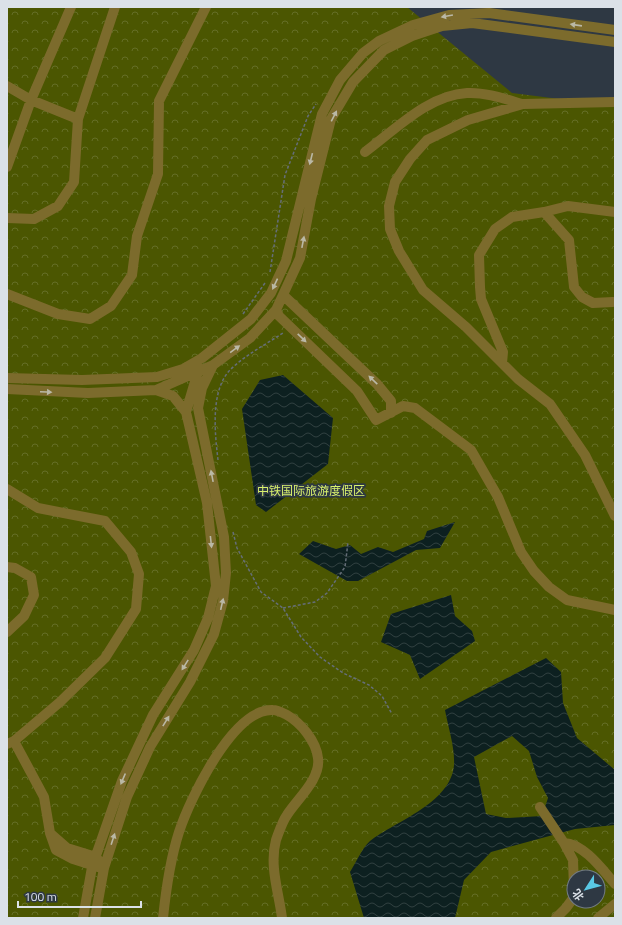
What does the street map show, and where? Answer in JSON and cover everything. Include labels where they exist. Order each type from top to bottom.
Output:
[{"type":"street","points":[[7,167],[31,100],[71,7]]},
{"type":"street","points":[[7,218],[34,219],[58,206],[74,182],[78,120],[115,7]]},
{"type":"street","points":[[7,294],[58,314],[90,319],[111,306],[132,275],[138,236],[158,174],[159,101],[206,7]]},
{"type":"street","points":[[7,378],[82,380],[157,377],[183,369],[202,358],[251,319],[271,293],[286,261],[322,114],[340,80],[363,53],[379,40],[413,25],[449,15],[489,13],[615,30]]},
{"type":"street","points":[[7,389],[88,393],[156,390],[213,365],[250,338],[276,310],[300,258],[331,119],[353,82],[384,50],[412,36],[442,26],[472,23],[615,42]]},
{"type":"street","points":[[7,86],[31,100],[78,120]]},
{"type":"street","points":[[365,152],[423,108],[440,99],[467,93],[492,96],[523,104]]},
{"type":"street","points":[[615,102],[523,104],[468,120],[427,140],[410,159],[395,182],[389,206],[390,229],[399,251],[423,290],[466,327],[518,379],[550,404],[585,455],[613,505],[615,516]]},
{"type":"street","points":[[502,363],[503,352],[481,299],[479,255],[495,229],[512,217],[544,212],[568,206],[615,212]]},
{"type":"street","points":[[544,212],[569,240],[574,287],[582,297],[593,303],[613,302]]},
{"type":"street","points":[[283,294],[377,384],[391,401],[391,413]]},
{"type":"street","points":[[276,310],[279,316],[357,391],[376,420],[403,406],[415,408],[471,450],[498,498],[521,552],[534,571],[549,586],[567,600],[615,610]]},
{"type":"street","points":[[186,412],[202,358]]},
{"type":"street","points":[[95,918],[104,868],[127,796],[150,747],[190,682],[214,634],[223,601],[226,573],[224,537],[198,408],[202,388],[213,365]]},
{"type":"street","points":[[157,377],[198,408]]},
{"type":"street","points":[[83,918],[94,862],[122,781],[153,715],[194,650],[208,618],[216,586],[207,503],[186,412],[173,396],[156,390]]},
{"type":"street","points":[[7,489],[38,508],[105,521],[131,552],[139,574],[136,610],[105,658],[60,702],[10,742],[44,797],[50,833],[67,848],[104,868]]},
{"type":"street","points":[[7,567],[15,568],[31,577],[34,595],[24,616],[7,632]]},
{"type":"street","points":[[163,918],[166,887],[179,832],[204,775],[231,735],[257,713],[272,710],[292,718],[303,729],[314,744],[318,759],[317,771],[312,781],[286,816],[276,841],[275,876],[282,918]]},
{"type":"street","points":[[540,807],[564,843],[573,860],[573,869]]},
{"type":"street","points":[[564,843],[573,843],[595,862],[615,884]]},
{"type":"street","points":[[598,918],[615,904]]},
{"type":"street","points":[[556,918],[566,908]]},
{"type":"path","points":[[219,461],[215,407],[223,381],[229,371],[246,356],[292,328]]},
{"type":"path","points":[[232,528],[237,548],[261,592],[283,608],[301,637],[320,657],[343,673],[369,685],[382,696],[392,714]]},
{"type":"path","points":[[283,608],[315,602],[327,593],[345,567],[348,542]]},
{"type":"green space","name":"中铁国际旅游度假区","points":[[7,7],[407,7],[512,93],[615,106],[615,918],[7,918]]},
{"type":"water","points":[[283,375],[333,418],[328,464],[266,512],[256,505],[242,409],[260,380]]},
{"type":"water","points":[[455,522],[440,548],[416,550],[358,581],[347,581],[299,554],[313,541],[336,549],[350,545],[361,554],[378,547],[393,552],[424,539],[427,531]]},
{"type":"water","points":[[451,595],[455,616],[472,631],[475,641],[420,679],[410,655],[381,642],[391,614]]},
{"type":"water","points":[[546,658],[561,672],[563,703],[577,738],[615,770],[615,825],[575,829],[491,852],[464,880],[455,918],[364,918],[350,872],[362,852],[370,841],[421,810],[443,790],[451,778],[454,758],[445,710]],"holes":[[[512,736],[529,751],[537,777],[548,798],[542,816],[506,818],[486,814],[474,757]]]}]
